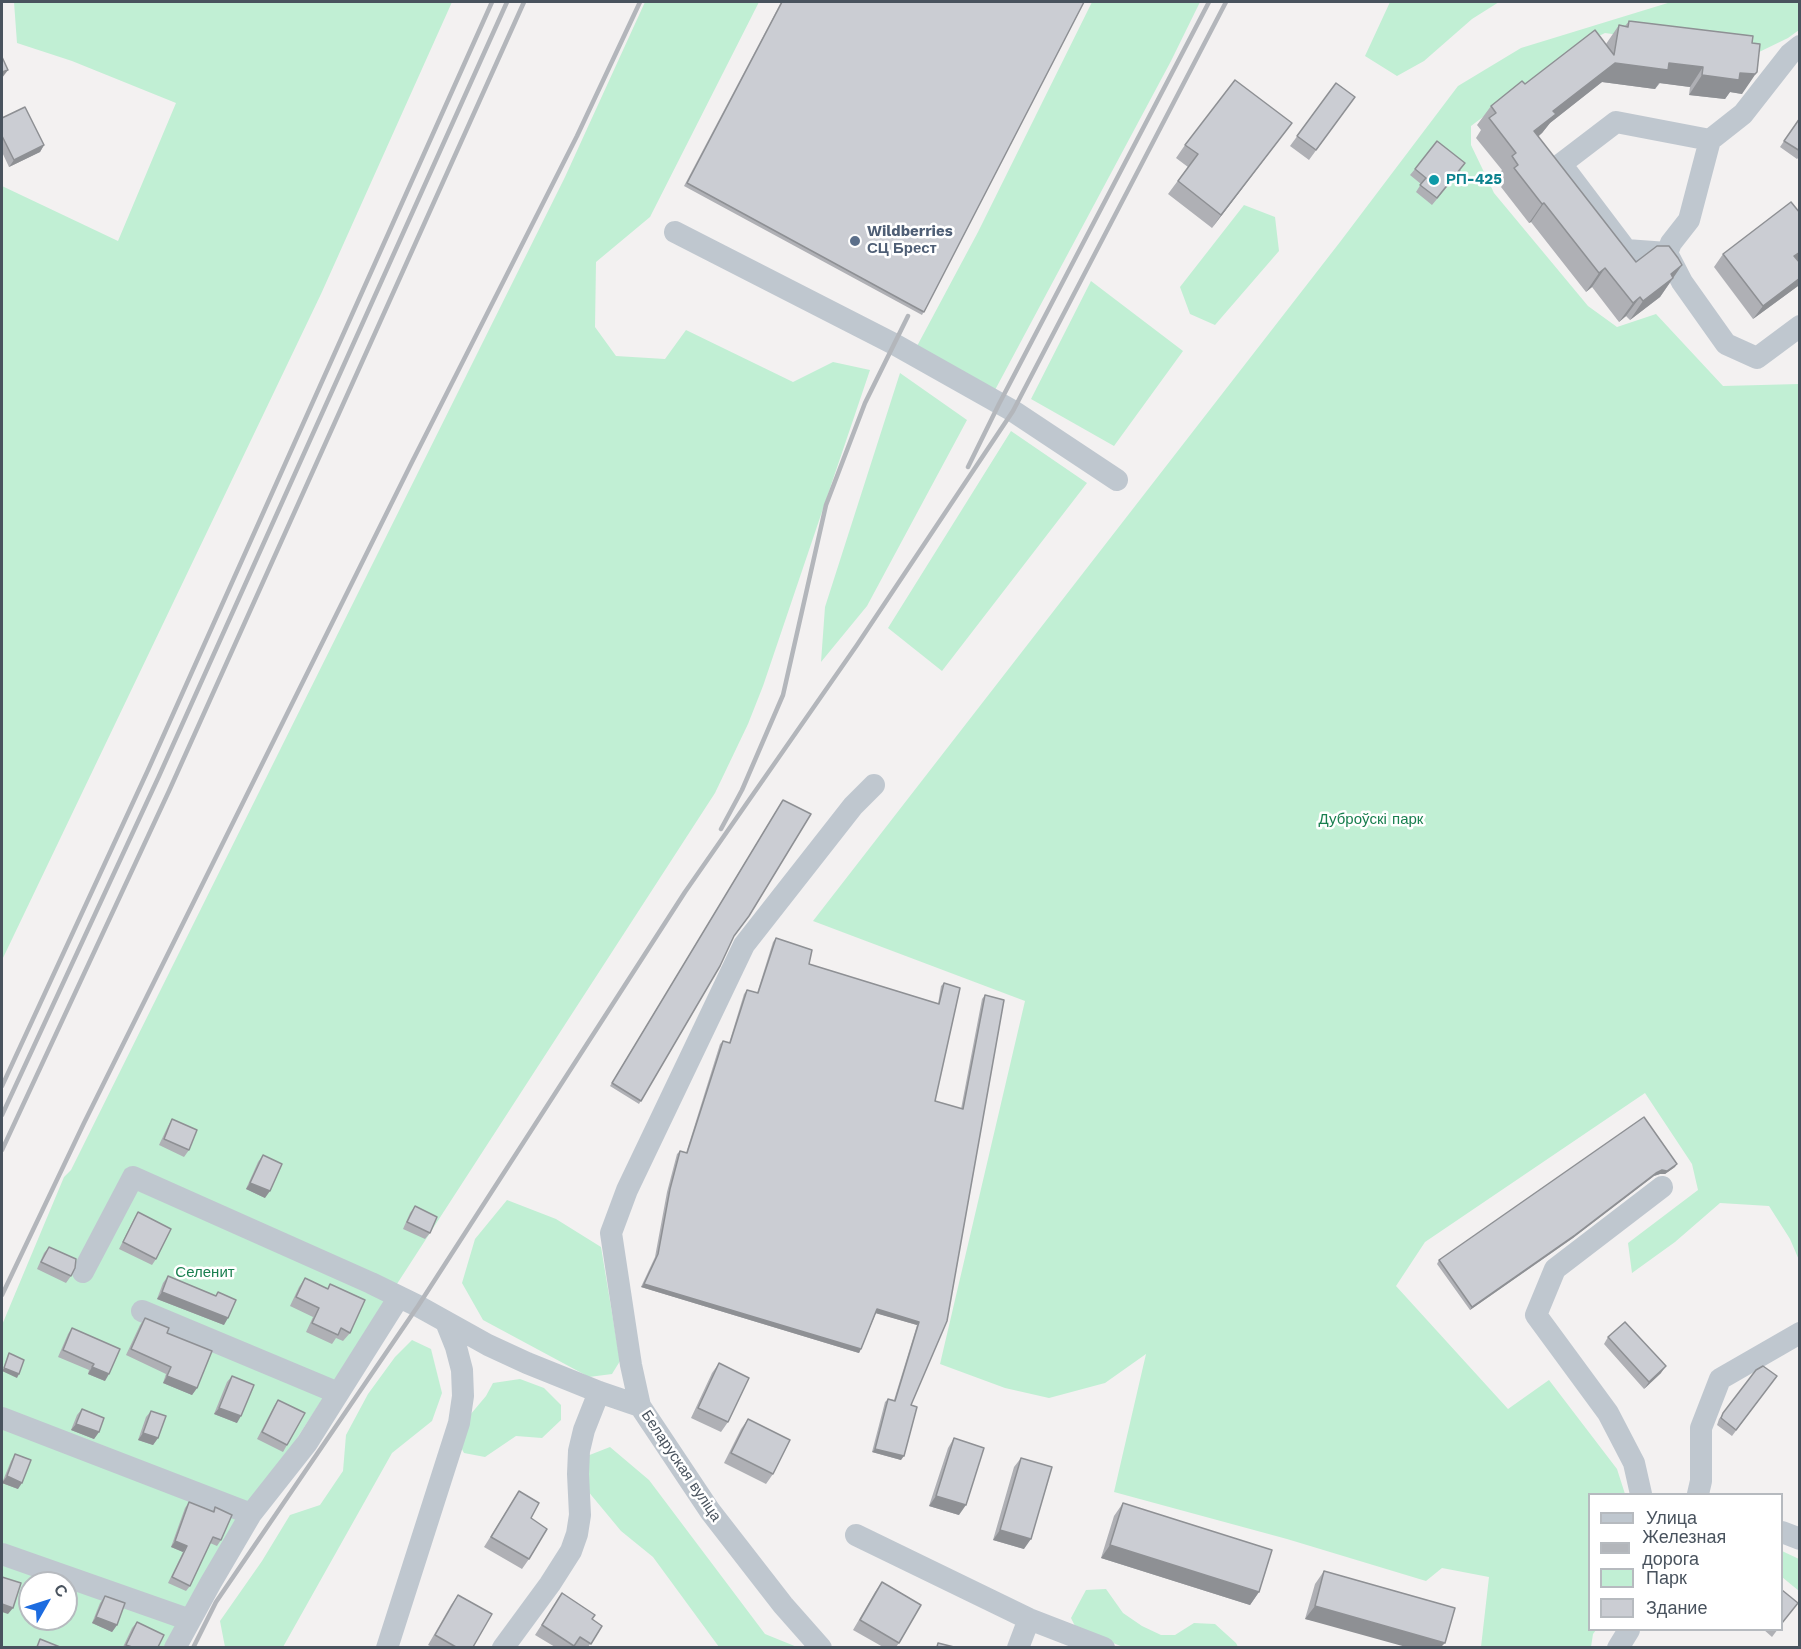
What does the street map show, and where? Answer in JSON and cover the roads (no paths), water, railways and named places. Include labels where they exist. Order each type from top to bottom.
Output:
[{"type":"street","points":[[1800,46],[1790,54],[1743,114],[1710,140],[1689,220],[1671,243],[1667,253],[1682,282],[1726,344],[1757,358],[1800,326]]},
{"type":"street","points":[[1667,253],[1626,250],[1561,164],[1616,122],[1710,140]]},
{"type":"street","points":[[675,232],[922,360],[1013,411],[1117,480]]},
{"type":"street","points":[[640,1406],[631,1365],[612,1243],[611,1233],[619,1211],[640,1162],[744,945],[853,806],[874,785]]},
{"type":"street","name":"Беларуская вуліца","points":[[83,1272],[132,1176],[345,1270],[527,1363],[640,1406],[710,1511],[783,1605],[821,1647]]},
{"type":"street","points":[[1641,1493],[1634,1463],[1608,1413],[1536,1315],[1556,1269],[1662,1187]]},
{"type":"street","points":[[175,1647],[251,1514],[307,1443],[399,1297]]},
{"type":"street","points":[[142,1311],[338,1393]]},
{"type":"street","points":[[387,1647],[459,1423],[463,1396],[462,1370],[446,1322]]},
{"type":"street","points":[[1698,1493],[1701,1481],[1701,1428],[1720,1378],[1800,1333]]},
{"type":"street","points":[[503,1647],[562,1567],[571,1551],[580,1515],[579,1451],[584,1430],[599,1392]]},
{"type":"street","points":[[2,1419],[251,1514]]},
{"type":"street","points":[[1783,1532],[1800,1539]]},
{"type":"street","points":[[855,1535],[1029,1619],[1104,1647]]},
{"type":"street","points":[[2,1554],[190,1620]]},
{"type":"street","points":[[1018,1647],[1029,1619]]},
{"type":"street","points":[[1618,1647],[1628,1631]]},
{"type":"railway","points":[[2,1086],[148,770],[492,2]]},
{"type":"railway","points":[[2,1115],[159,776],[507,2]]},
{"type":"railway","points":[[2,1150],[169,791],[524,2]]},
{"type":"railway","points":[[2,1295],[84,1123],[412,462],[577,136],[640,2]]},
{"type":"railway","points":[[968,467],[1209,2]]},
{"type":"railway","points":[[193,1648],[216,1602],[418,1306],[685,892],[857,645],[1013,411],[1226,2]]},
{"type":"railway","points":[[721,829],[742,790],[783,695],[826,505],[865,403],[908,316]]},
{"type":"place","name":"РП-425","points":[[1434,180]]},
{"type":"place","name":"Wildberries СЦ Брест","points":[[855,241]]},
{"type":"park label","name":"Дуброўскі парк","points":[[1371,820]]},
{"type":"park label","name":"Селенит","points":[[205,1273]]}]
